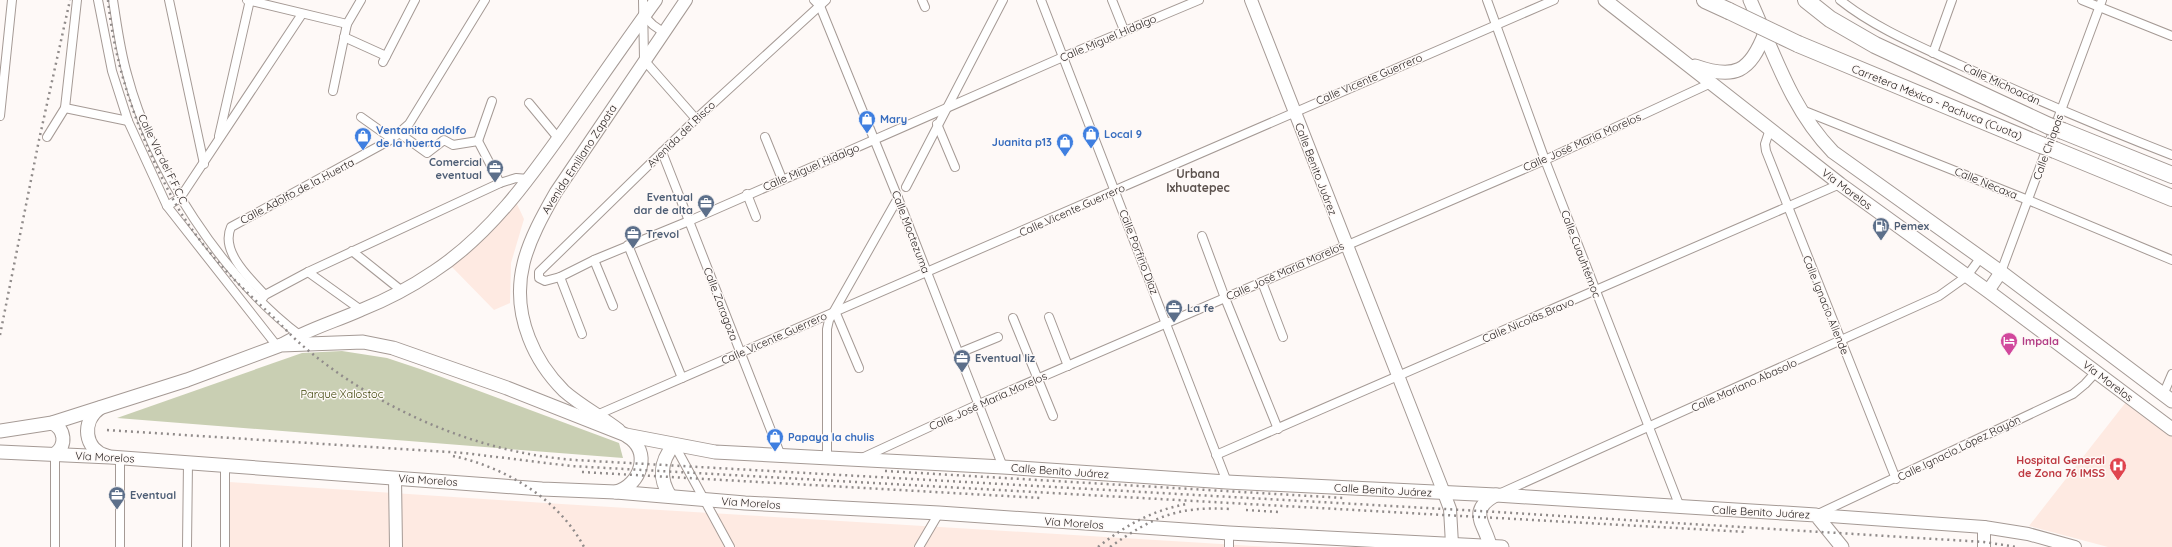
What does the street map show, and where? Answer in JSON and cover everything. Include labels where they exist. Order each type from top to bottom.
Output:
[{"type":"highway","name":"Carretera México - Pachuca (Cuota)","points":[[1706,0],[1798,44],[2172,198]]},
{"type":"highway","name":"Carretera México - Pachuca (Cuota)","points":[[1806,0],[1830,19],[1875,45],[2056,128],[2172,175]]},
{"type":"main road","points":[[0,431],[52,423],[187,380],[279,346],[298,334],[361,310],[402,291],[434,272],[491,224],[529,179],[656,0]]},
{"type":"main road","name":"Avenida Emiliano Zapata","points":[[596,418],[566,392],[542,365],[522,320],[519,301],[520,275],[526,252],[540,220],[552,198],[686,0]]},
{"type":"main road","name":"Calle Benito Juárez","points":[[1251,0],[1450,509],[1452,544]]},
{"type":"main road","name":"Vía Morelos","points":[[1605,0],[1840,184],[1988,291],[2172,429]]},
{"type":"main road","name":"Vía Morelos","points":[[1750,0],[1765,33],[1785,85],[1819,138],[1833,152],[1981,257],[2168,398]]},
{"type":"main road","points":[[1680,60],[1712,72],[1728,73],[1743,68],[1750,63],[1757,53],[1765,33]]},
{"type":"main road","name":"Calle Chiapas","points":[[1988,291],[2001,272]]},
{"type":"main road","points":[[279,346],[363,342],[393,348],[596,418],[626,435],[638,447],[641,458],[640,469],[631,484],[616,492]]},
{"type":"main road","points":[[105,406],[92,415],[87,425],[87,436],[95,450],[115,457]]},
{"type":"main road","points":[[52,423],[58,427],[63,438],[60,449],[55,454]]},
{"type":"main road","points":[[626,435],[674,446],[665,457],[662,470],[664,484],[670,496]]},
{"type":"main road","name":"Calle Benito Juárez","points":[[674,446],[714,452],[1003,467],[1228,482],[1496,495],[1984,527],[2021,532],[2075,547]]},
{"type":"main road","name":"Vía Morelos","points":[[0,452],[188,462],[395,478],[670,496],[745,504],[939,512],[1362,543],[1427,545],[1452,544],[1494,547]]},
{"type":"main road","points":[[395,478],[396,547]]},
{"type":"main road","points":[[1494,547],[1481,524],[1479,514],[1484,504],[1496,495]]},
{"type":"main road","points":[[1816,515],[1842,547]]},
{"type":"main road","points":[[1984,527],[1984,547]]},
{"type":"street","points":[[0,116],[3,56],[12,0]]},
{"type":"street","points":[[47,137],[65,108],[77,0]]},
{"type":"street","name":"Calle Vía del F.F.C.C","points":[[98,0],[112,71],[128,121],[167,206],[279,346]]},
{"type":"street","name":"Calle Vía del F.F.C.C","points":[[113,0],[124,62],[135,100],[180,198],[210,242],[262,298],[310,344]]},
{"type":"street","points":[[169,0],[204,164]]},
{"type":"street","points":[[218,141],[249,0],[347,24]]},
{"type":"street","points":[[333,91],[347,24],[361,0]]},
{"type":"street","points":[[344,37],[384,59],[415,0]]},
{"type":"street","name":"Calle Adolfo de la Huerta","points":[[262,298],[231,254],[228,240],[231,227],[399,134],[409,124],[484,0]]},
{"type":"street","points":[[643,0],[644,60],[696,119]]},
{"type":"street","name":"Avenida del Risco","points":[[539,272],[696,119],[820,2],[834,0]]},
{"type":"street","points":[[906,187],[937,124],[1004,0]]},
{"type":"street","name":"Calle Porfirio Díaz","points":[[1041,0],[1116,191],[1216,455],[1228,482]]},
{"type":"street","points":[[1112,0],[1124,30]]},
{"type":"street","name":"Calle Miguel Hidalgo","points":[[539,272],[542,280],[560,277],[628,245],[689,221],[747,194],[875,140],[1124,30],[1199,0]]},
{"type":"street","name":"Calle Cuauhtémoc","points":[[1488,0],[1545,160],[1680,507]]},
{"type":"street","name":"Calle Vicente Guerrero","points":[[596,418],[682,378],[835,311],[1116,191],[1294,112],[1554,0]]},
{"type":"street","name":"Calle Michoacán","points":[[1840,0],[1881,27],[1934,53],[2061,111],[2172,155]]},
{"type":"street","points":[[1934,53],[1952,5],[1952,0]]},
{"type":"street","points":[[2082,0],[2101,4],[2172,36]]},
{"type":"street","name":"Calle Moctezuma","points":[[820,2],[1003,467]]},
{"type":"street","name":"Calle Chiapas","points":[[2001,272],[2101,4]]},
{"type":"street","points":[[167,206],[180,198],[204,164],[302,14]]},
{"type":"street","points":[[644,16],[663,32]]},
{"type":"street","name":"Calle José María Morelos","points":[[859,459],[979,404],[1545,160],[1711,83]]},
{"type":"street","points":[[492,101],[478,141],[500,183]]},
{"type":"street","points":[[529,103],[558,138]]},
{"type":"street","points":[[65,108],[128,121]]},
{"type":"street","name":"Calle Necaxa","points":[[1799,109],[2028,200],[2172,260]]},
{"type":"street","points":[[361,117],[392,139]]},
{"type":"street","points":[[937,124],[955,167]]},
{"type":"street","name":"Calle Ignacio Allende","points":[[1770,129],[1765,144],[1766,151],[1840,341],[1896,479]]},
{"type":"street","points":[[399,134],[427,153],[444,140],[453,145],[478,141]]},
{"type":"street","points":[[765,137],[782,179]]},
{"type":"street","name":"Calle Zaragoza","points":[[662,152],[781,456]]},
{"type":"street","points":[[262,298],[308,272],[500,183],[516,178],[529,179]]},
{"type":"street","name":"Calle Nicolás Bravo","points":[[1216,455],[1840,184]]},
{"type":"street","points":[[747,194],[756,217]]},
{"type":"street","points":[[827,458],[827,329],[829,320],[898,198]]},
{"type":"street","points":[[1202,236],[1225,298],[1278,429]]},
{"type":"street","points":[[628,245],[682,378]]},
{"type":"street","points":[[352,251],[402,291]]},
{"type":"street","name":"Calle Mariano Abasolo","points":[[1496,495],[1649,428],[1939,296],[1966,276],[1981,257]]},
{"type":"street","points":[[594,260],[613,306]]},
{"type":"street","points":[[308,272],[361,310]]},
{"type":"street","points":[[560,277],[582,334]]},
{"type":"street","points":[[1262,282],[1283,337]]},
{"type":"street","points":[[835,311],[859,368]]},
{"type":"street","points":[[1049,317],[1068,366]]},
{"type":"street","points":[[1013,318],[1053,416]]},
{"type":"street","points":[[959,354],[998,337]]},
{"type":"street","name":"Calle Ignacio López Rayón","points":[[1816,515],[1896,479],[2072,394],[2085,384],[2096,372]]},
{"type":"street","points":[[2168,398],[2172,374]]},
{"type":"street","points":[[674,446],[702,499],[730,547]]},
{"type":"street","points":[[55,454],[55,547]]},
{"type":"street","points":[[115,457],[120,547]]},
{"type":"street","points":[[187,547],[188,462]]},
{"type":"street","points":[[225,465],[225,547]]},
{"type":"street","points":[[919,547],[939,512]]},
{"type":"street","points":[[1229,533],[1229,547]]},
{"type":"shaded area","points":[[516,202],[524,219],[511,263],[510,303],[494,310],[451,266]]},
{"type":"shaded area","name":"Hospital General de Zona 76 IMSS","points":[[2126,402],[2172,436],[2172,547],[2108,547],[2029,526]]},
{"type":"shaded area","points":[[229,482],[545,503],[1270,547],[229,547]]},
{"type":"green space","name":"Parque Xalostoc","points":[[342,351],[387,358],[619,443],[623,458],[117,418],[302,353]]},
{"type":"railway","points":[[0,335],[39,140],[70,0]]},
{"type":"railway","points":[[108,0],[116,52],[140,129],[150,153],[183,217],[216,260],[299,342],[332,369],[396,408],[430,424],[502,448],[538,456],[575,460],[1480,511],[1984,542],[2017,547]]},
{"type":"railway","points":[[107,430],[464,453],[571,466],[1747,532]]},
{"type":"railway","points":[[453,456],[492,468],[529,488],[560,514],[584,547]]},
{"type":"railway","points":[[885,471],[1344,498]]},
{"type":"railway","points":[[582,472],[1041,498]]},
{"type":"railway","points":[[1098,547],[1130,525],[1151,514],[1187,504]]},
{"type":"railway","points":[[1110,547],[1139,528],[1166,516],[1195,509],[1230,509]]},
{"type":"railway","points":[[1246,510],[1278,512]]},
{"type":"place","name":"Mary","points":[[867,134]]},
{"type":"place","name":"Local 9","points":[[1091,149]]},
{"type":"place","name":"Ventanita adolfo de la huerta","points":[[363,151]]},
{"type":"place","name":"Juanita p13","points":[[1065,157]]},
{"type":"place","name":"Comercial eventual","points":[[495,183]]},
{"type":"place","name":"Eventual dar de alta","points":[[706,218]]},
{"type":"place","name":"Pemex","points":[[1881,241]]},
{"type":"place","name":"Trevol","points":[[633,249]]},
{"type":"place","name":"La fe","points":[[1174,323]]},
{"type":"place","name":"Impala","points":[[2009,356]]},
{"type":"place","name":"Eventual liz","points":[[962,373]]},
{"type":"place","name":"Papaya la chulis","points":[[775,452]]},
{"type":"place","name":"Hospital General de Zona 76 IMSS","points":[[2118,481]]},
{"type":"place","name":"Eventual","points":[[117,510]]},
{"type":"district","name":"Urbana Ixhuatepec","points":[[1198,180]]}]
